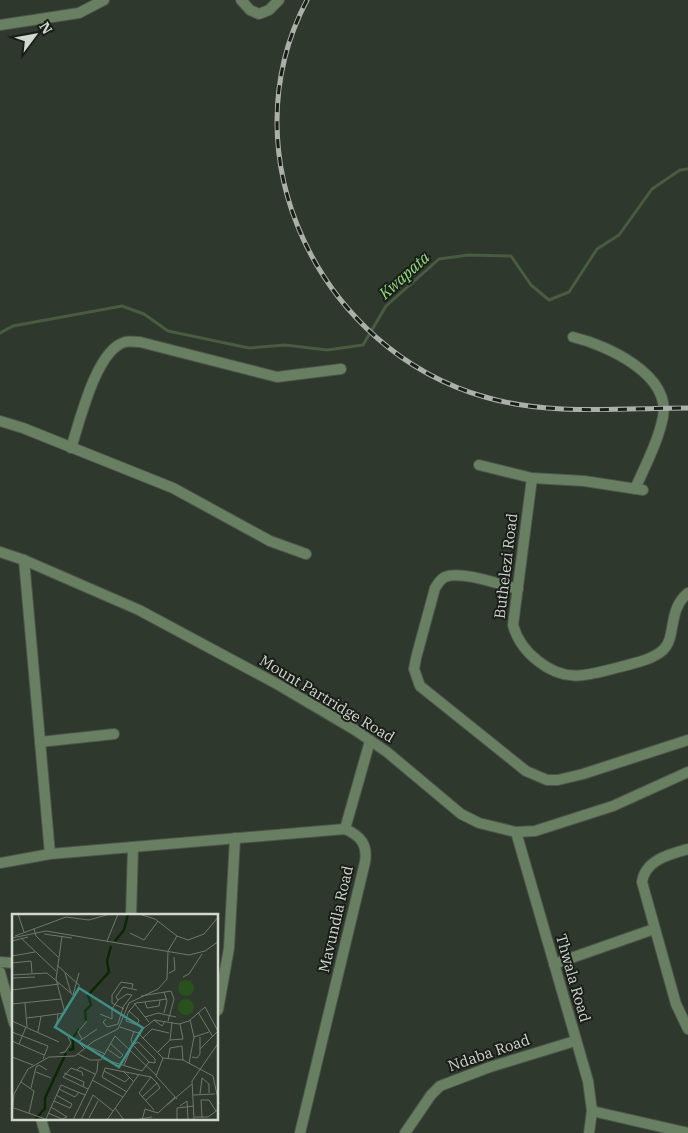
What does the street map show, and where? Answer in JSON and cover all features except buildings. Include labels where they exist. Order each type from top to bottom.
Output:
[{"type":"street","points":[[0,25],[79,13],[104,0]]},
{"type":"street","points":[[241,0],[250,10],[259,14],[269,10],[279,0]]},
{"type":"street","points":[[479,464],[532,478],[584,481],[639,490],[663,416],[661,394],[645,373],[628,361],[591,342],[573,337]]},
{"type":"street","points":[[71,448],[98,370],[107,354],[125,342],[140,342],[277,377],[341,368]]},
{"type":"street","points":[[0,421],[23,428],[173,488],[270,541],[306,554]]},
{"type":"street","name":"Buthelezi Road","points":[[532,478],[513,625],[522,645],[531,655],[555,674],[575,677],[636,662],[662,651],[669,640],[678,604],[688,592]]},
{"type":"street","name":"Mount Partridge Road","points":[[0,552],[24,560],[148,615],[277,684],[370,741],[460,814],[480,823],[516,832],[535,832],[613,806],[688,772]]},
{"type":"street","points":[[24,560],[50,854]]},
{"type":"street","points":[[518,588],[464,575],[448,576],[439,581],[435,588],[414,669],[420,686],[526,771],[547,780],[558,780],[583,774],[688,740]]},
{"type":"street","points":[[40,742],[114,734]]},
{"type":"street","points":[[0,863],[50,854],[345,829],[370,741]]},
{"type":"street","name":"Mavundla Road","points":[[300,1133],[366,852],[361,838],[345,829]]},
{"type":"street","name":"Thwala Road","points":[[516,832],[588,1081],[592,1111],[589,1133]]},
{"type":"street","points":[[219,1004],[229,948],[235,838]]},
{"type":"street","points":[[131,914],[133,847]]},
{"type":"street","points":[[688,849],[668,855],[645,869],[642,882],[676,1004],[688,1028]]},
{"type":"street","points":[[554,964],[654,929]]},
{"type":"street","points":[[0,972],[12,1016]]},
{"type":"street","name":"Ndaba Road","points":[[405,1133],[431,1095],[440,1086],[490,1067],[575,1041]]},
{"type":"street","points":[[592,1111],[688,1132]]},
{"type":"street","points":[[40,1120],[45,1133]]},
{"type":"waterway","name":"Kwapata","points":[[0,333],[13,326],[122,306],[144,314],[168,331],[249,348],[285,345],[327,350],[363,345],[386,306],[439,259],[468,255],[511,256],[531,285],[549,300],[569,292],[597,249],[619,235],[652,189],[680,170],[688,169]]},
{"type":"railway","points":[[307,0],[284,60],[277,121],[284,182],[303,239],[335,292],[376,337],[427,373],[485,397],[509,403],[534,407],[585,410],[688,408]]}]
